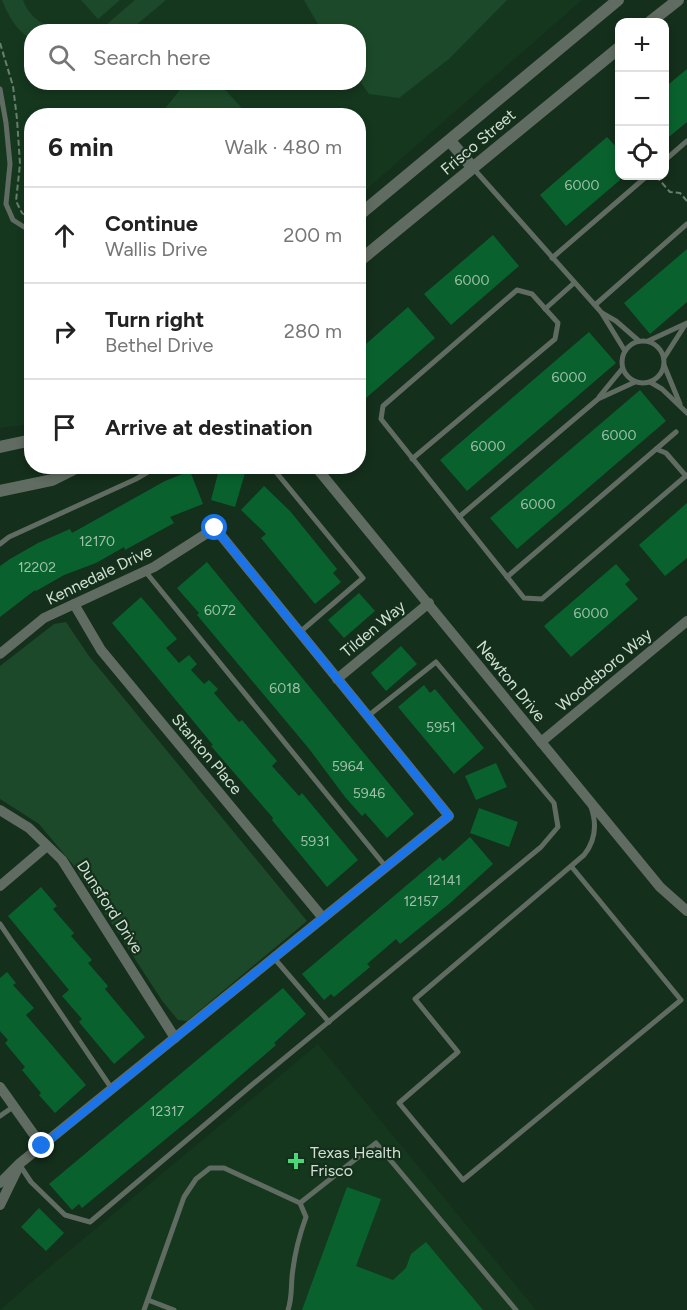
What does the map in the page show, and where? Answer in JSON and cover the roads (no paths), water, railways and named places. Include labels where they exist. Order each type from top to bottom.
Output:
[{"type":"street","name":"Frisco Street","points":[[366,209],[618,0]]},
{"type":"street","points":[[655,18],[678,0]]},
{"type":"street","name":"Frisco Street","points":[[366,255],[615,51]]},
{"type":"street","points":[[450,141],[473,168]]},
{"type":"street","points":[[0,447],[24,442]]},
{"type":"street","points":[[0,491],[52,480],[64,474]]},
{"type":"street","name":"Newton Drive","points":[[322,474],[660,887],[687,911]]},
{"type":"street","name":"Kennedale Drive","points":[[0,654],[44,618],[145,571],[215,528],[300,632]]},
{"type":"street","name":"Tilden Way","points":[[337,679],[429,603]]},
{"type":"street","name":"Stanton Place","points":[[74,604],[101,650],[323,918]]},
{"type":"street","name":"Woodsboro Way","points":[[541,742],[687,621]]},
{"type":"street","points":[[0,1183],[19,1164],[449,816],[300,632]]},
{"type":"street","name":"Dunsford Drive","points":[[0,810],[28,828],[62,860],[175,1038]]},
{"type":"street","points":[[0,886],[47,846]]},
{"type":"street","points":[[0,1087],[42,1146]]},
{"type":"street","points":[[0,1206],[19,1164]]},
{"type":"lane","points":[[0,89],[10,164],[6,204],[13,220],[24,227]]},
{"type":"lane","points":[[669,157],[687,141]]},
{"type":"lane","points":[[473,168],[601,312],[625,351]]},
{"type":"lane","points":[[552,258],[642,180]]},
{"type":"lane","points":[[595,305],[687,224]]},
{"type":"lane","points":[[545,309],[574,283]]},
{"type":"lane","points":[[412,459],[555,339],[558,323],[532,294],[517,290],[383,406],[381,419],[412,459],[524,598],[543,599],[687,476],[666,453],[656,449]]},
{"type":"lane","points":[[601,312],[616,321],[639,341]]},
{"type":"lane","points":[[635,382],[626,375],[621,363],[629,345],[647,341],[687,324]]},
{"type":"lane","points":[[664,358],[687,324]]},
{"type":"lane","points":[[647,341],[660,350],[664,358],[661,373],[650,382]]},
{"type":"lane","points":[[664,365],[685,410]]},
{"type":"lane","points":[[598,399],[622,369]]},
{"type":"lane","points":[[459,517],[598,399],[635,382],[650,382],[685,410]]},
{"type":"lane","points":[[507,577],[676,432]]},
{"type":"lane","points":[[0,544],[9,537],[144,474]]},
{"type":"lane","points":[[278,474],[363,578],[300,632]]},
{"type":"lane","points":[[145,571],[386,867]]},
{"type":"lane","points":[[19,1164],[31,1182],[64,1215],[90,1222],[541,847],[558,827],[554,803],[436,662],[368,716]]},
{"type":"lane","points":[[571,866],[681,1000],[463,1180],[399,1103],[458,1052],[415,999],[589,848],[596,822],[588,800]]},
{"type":"lane","points":[[0,924],[112,1089]]},
{"type":"lane","points":[[274,958],[329,1022]]},
{"type":"lane","points":[[0,1116],[13,1107]]},
{"type":"lane","points":[[300,1203],[376,1143],[516,1310]]},
{"type":"lane","points":[[144,1310],[184,1197],[195,1179],[210,1168],[224,1168],[300,1203],[306,1216],[299,1234],[292,1276],[292,1297],[288,1310]]},
{"type":"lane","points":[[148,1300],[174,1310]]},
{"type":"place","name":"Texas Health Frisco","points":[[296,1161]]}]
